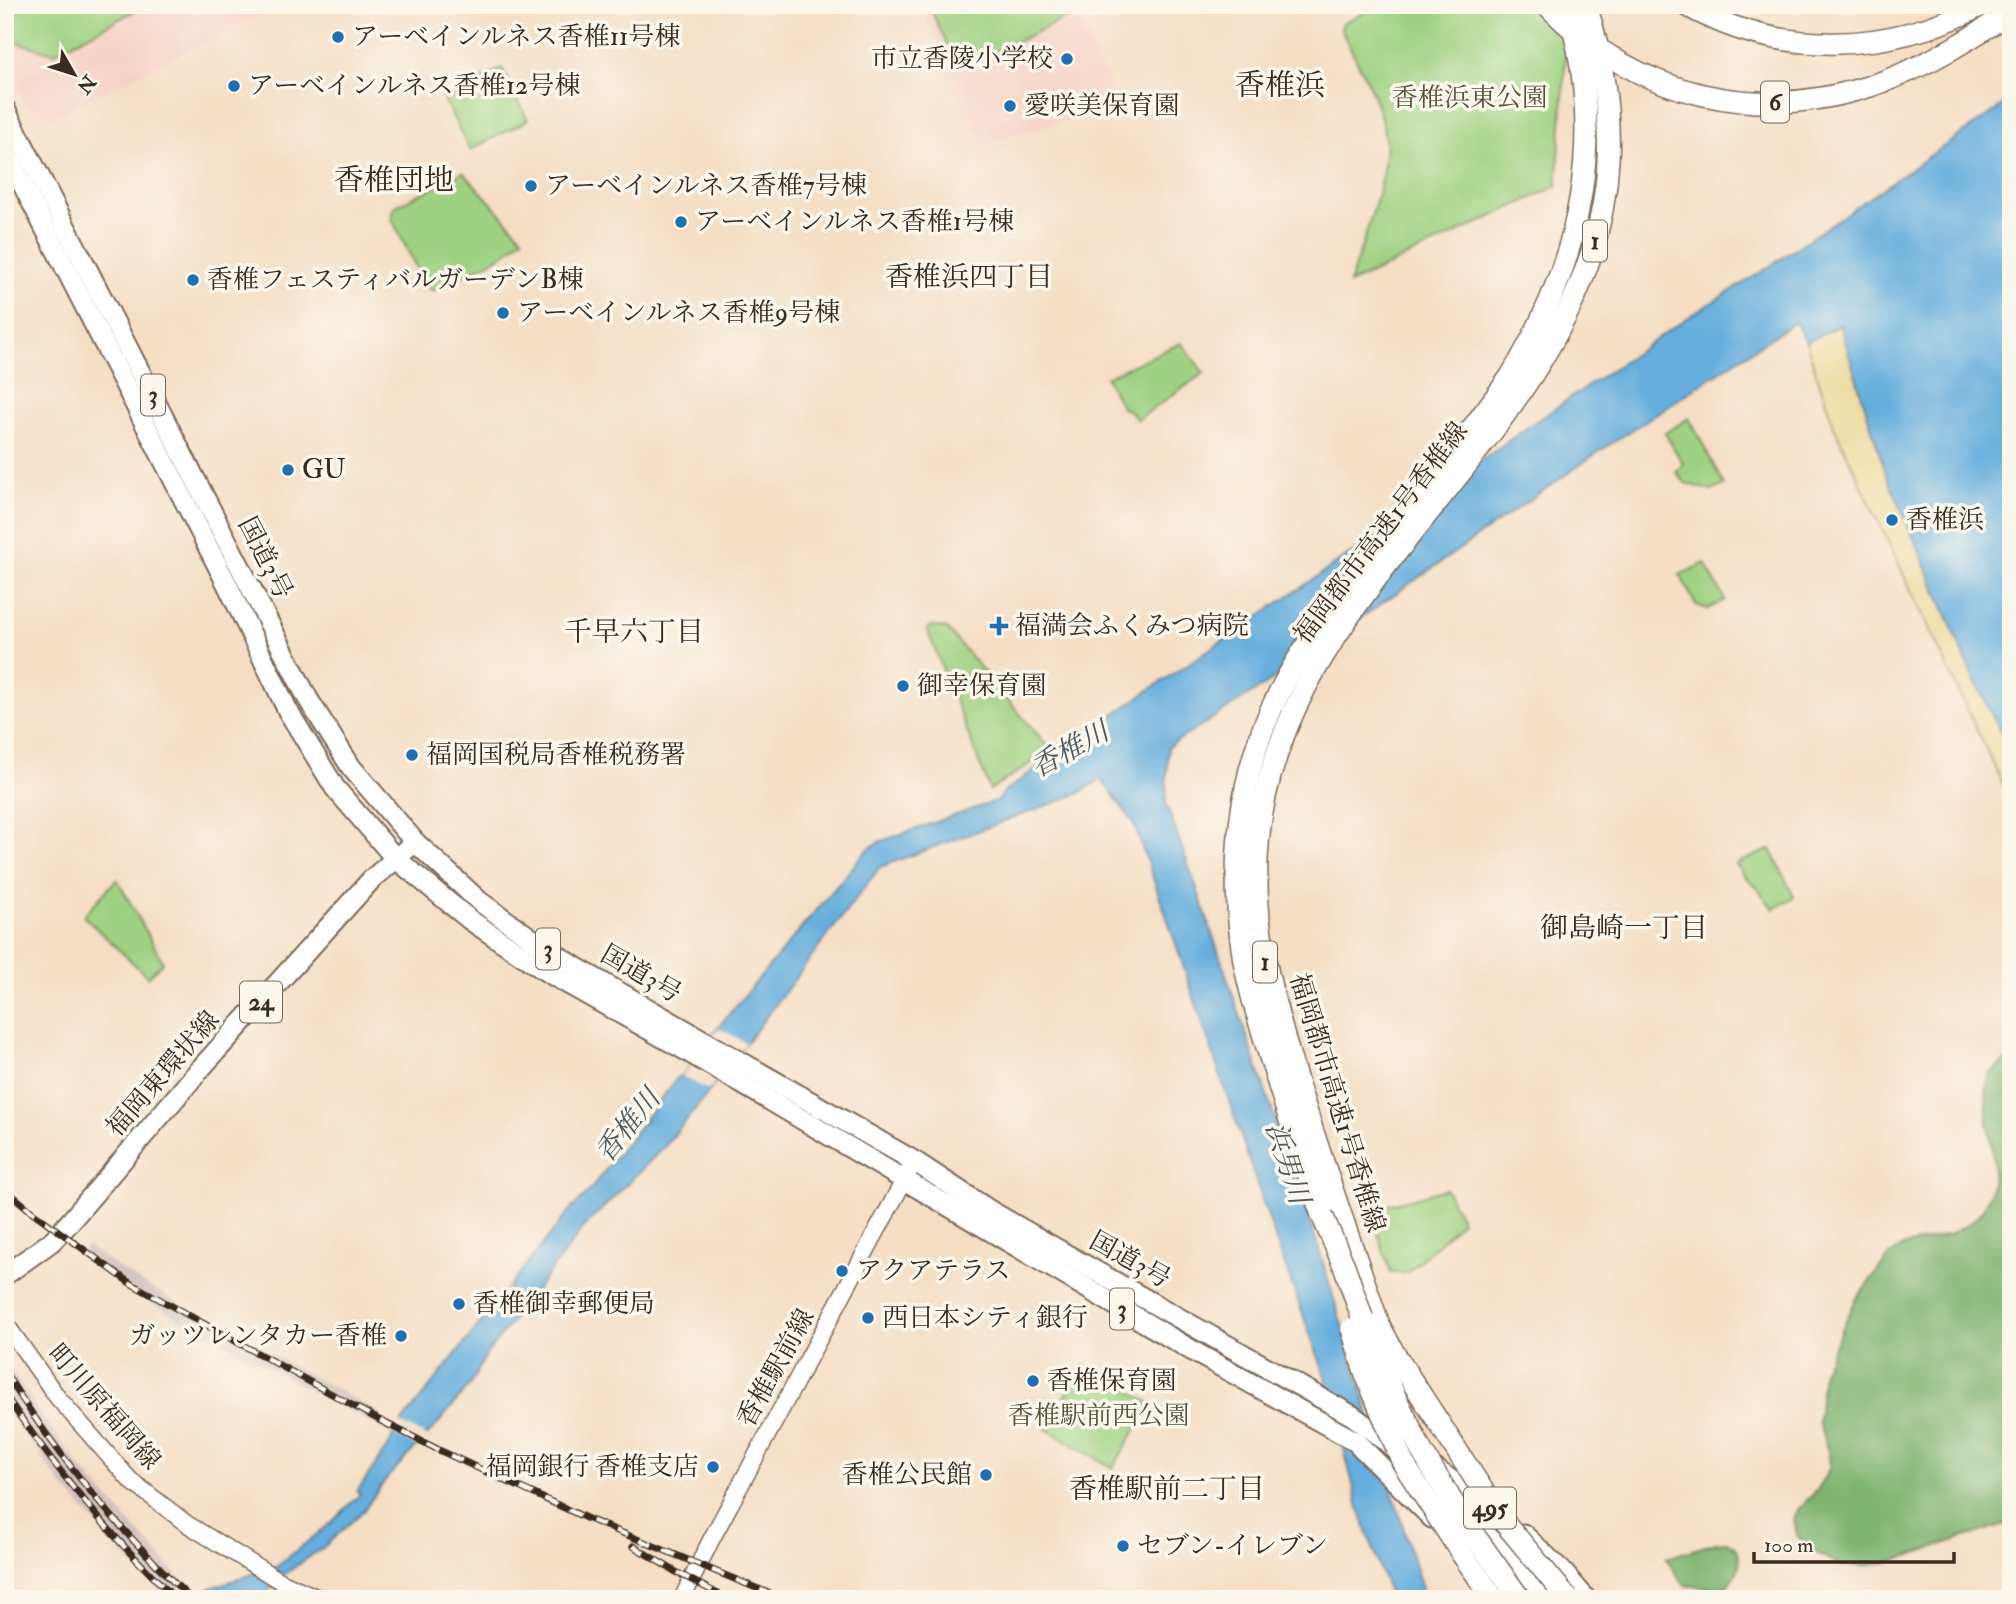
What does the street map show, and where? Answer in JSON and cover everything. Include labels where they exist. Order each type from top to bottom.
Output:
[{"type":"highway","name":"6","points":[[1547,5],[1587,41],[1636,72],[1702,96],[1758,103],[1822,98],[1887,80],[1932,59],[2011,12]]},
{"type":"highway","name":"福岡都市高速1号香椎線","points":[[1518,1599],[1464,1521],[1412,1432],[1375,1354],[1345,1268],[1322,1215],[1253,1003],[1242,951],[1236,874],[1242,805],[1263,729],[1280,691],[1302,653],[1343,595],[1511,376],[1528,348],[1559,283],[1579,211],[1587,145],[1585,88],[1567,5]]},
{"type":"highway","name":"福岡都市高速1号香椎線","points":[[1537,1599],[1475,1514],[1452,1477],[1407,1392],[1379,1325],[1307,1113],[1273,1000],[1263,948],[1256,875],[1258,841],[1271,773],[1297,700],[1356,604],[1527,385],[1563,326],[1578,291],[1592,252],[1601,215],[1610,149],[1603,67],[1586,5]]},
{"type":"highway","points":[[1686,5],[1725,24],[1759,36],[1818,44],[1875,41],[1902,36],[1932,27],[1982,5]]},
{"type":"highway","points":[[1322,1215],[1366,1375],[1403,1463],[1494,1599]]},
{"type":"highway","points":[[1379,1325],[1395,1355],[1500,1517],[1568,1599]]},
{"type":"main road","name":"国道3号","points":[[5,109],[308,699],[351,767],[415,842],[479,901],[691,1043],[729,1077],[1198,1354],[1355,1441],[1518,1599]]},
{"type":"main road","name":"国道3号","points":[[5,150],[228,586],[288,711],[335,788],[395,858],[470,920],[547,972],[691,1043],[743,1062],[914,1161],[1067,1255],[1353,1416],[1384,1436],[1540,1587],[1549,1599]]},
{"type":"main road","name":"福岡東環状線","points":[[5,1275],[56,1236],[201,1068],[371,880],[415,842]]},
{"type":"main road","name":"香椎駅前線","points":[[682,1599],[914,1161]]},
{"type":"main road","name":"町川原福岡線","points":[[5,1323],[58,1398],[130,1480],[187,1524],[282,1582],[320,1599]]},
{"type":"main road","name":"495","points":[[1384,1436],[1518,1529],[1562,1571],[1586,1599]]},
{"type":"shaded area","points":[[5,5],[279,5],[47,120],[23,103],[5,67]]},
{"type":"shaded area","name":"市立香陵小学校","points":[[920,5],[1106,5],[1079,18],[1118,101],[1060,123],[982,143]]},
{"type":"shaded area","points":[[87,1246],[134,1278],[195,1313],[382,1414],[376,1425],[125,1287],[80,1255]]},
{"type":"shaded area","points":[[5,1361],[48,1425],[82,1469],[186,1585],[164,1595],[131,1563],[61,1484],[5,1406]]},
{"type":"green space","points":[[5,5],[146,5],[54,53],[18,43],[5,21]]},
{"type":"green space","points":[[929,5],[1090,6],[973,63],[948,47]]},
{"type":"green space","name":"香椎浜東公園","points":[[1380,5],[1553,5],[1567,36],[1557,186],[1349,284],[1379,192],[1385,139],[1374,96],[1341,29],[1343,23]]},
{"type":"green space","points":[[502,68],[528,120],[470,150],[443,98]]},
{"type":"green space","points":[[463,172],[523,238],[503,255],[434,291],[426,287],[392,219],[394,207]]},
{"type":"green space","points":[[1181,343],[1204,373],[1137,420],[1130,411],[1122,408],[1106,377]]},
{"type":"green space","points":[[1689,418],[1724,485],[1712,491],[1685,483],[1676,472],[1683,464],[1665,433]]},
{"type":"green space","points":[[1705,563],[1725,600],[1708,609],[1696,605],[1680,575]]},
{"type":"green space","points":[[932,626],[947,629],[1051,750],[990,790],[927,629]]},
{"type":"green space","points":[[1771,849],[1794,897],[1773,909],[1736,864]]},
{"type":"green space","points":[[117,879],[163,962],[148,977],[83,916]]},
{"type":"green space","points":[[2011,1056],[2011,1522],[1892,1561],[1841,1566],[1811,1550],[1797,1535],[1794,1519],[1796,1512],[1818,1489],[1830,1467],[1818,1421],[1823,1370],[1856,1299],[1890,1255],[1902,1247],[1951,1234],[1974,1220],[1983,1209],[1991,1191],[1994,1163],[1986,1088],[1990,1074]]},
{"type":"green space","points":[[1446,1189],[1462,1221],[1407,1273],[1391,1273],[1370,1210]]},
{"type":"green space","name":"香椎駅前西公園","points":[[1084,1365],[1151,1403],[1113,1468],[1046,1429]]},
{"type":"green space","points":[[1727,1542],[1737,1549],[1740,1561],[1735,1576],[1722,1589],[1684,1585],[1666,1558],[1715,1543]]},
{"type":"sand","name":"香椎浜","points":[[1840,324],[1884,468],[1974,679],[2011,753],[2011,802],[1835,429],[1806,342]]},
{"type":"water","points":[[2011,100],[2011,753],[1974,679],[1884,468],[1840,325],[1806,342],[1795,322],[1594,455],[1268,683],[1168,747],[1166,804],[1317,1243],[1425,1599],[1391,1599],[1360,1512],[1326,1378],[1279,1249],[1163,906],[1133,822],[1101,779],[1078,794],[880,867],[705,1097],[665,1146],[585,1226],[486,1355],[470,1385],[387,1478],[363,1511],[325,1546],[282,1576],[267,1592],[246,1599],[178,1599],[277,1566],[331,1523],[360,1494],[357,1492],[390,1443],[395,1431],[569,1211],[585,1196],[679,1076],[682,1076],[714,1032],[867,850],[879,842],[999,800],[1003,793],[1071,743],[1383,532],[1522,431],[1690,316],[1763,271]]},
{"type":"pier","points":[[719,1028],[746,1043],[709,1090],[682,1076]]},
{"type":"pier","points":[[398,1422],[430,1438],[420,1448],[391,1433]]},
{"type":"railway","points":[[5,1189],[130,1283],[379,1420],[586,1518],[783,1599]]},
{"type":"railway","points":[[5,1372],[46,1433],[91,1492],[191,1599]]},
{"type":"railway","points":[[5,1395],[81,1497],[168,1591]]},
{"type":"railway","points":[[633,1546],[728,1599]]},
{"type":"place","name":"アーベインルネス香椎11号棟","points":[[338,37]]},
{"type":"place","name":"市立香陵小学校","points":[[1067,59]]},
{"type":"place","name":"アーベインルネス香椎12号棟","points":[[234,86]]},
{"type":"place","name":"愛咲美保育園","points":[[1010,106]]},
{"type":"place","name":"アーベインルネス香椎7号棟","points":[[531,186]]},
{"type":"place","name":"アーベインルネス香椎1号棟","points":[[681,222]]},
{"type":"place","name":"香椎フェスティバルガーデンB棟","points":[[193,280]]},
{"type":"place","name":"アーベインルネス香椎9号棟","points":[[503,313]]},
{"type":"place","name":"GU","points":[[288,470]]},
{"type":"place","name":"香椎浜","points":[[1892,520]]},
{"type":"place","name":"福満会ふくみつ病院","points":[[999,626]]},
{"type":"place","name":"御幸保育園","points":[[903,686]]},
{"type":"place","name":"福岡国税局香椎税務署","points":[[412,755]]},
{"type":"place","name":"アクアテラス","points":[[842,1271]]},
{"type":"place","name":"香椎御幸郵便局","points":[[459,1304]]},
{"type":"place","name":"西日本シティ銀行","points":[[868,1318]]},
{"type":"place","name":"ガッツレンタカー香椎","points":[[401,1336]]},
{"type":"place","name":"香椎保育園","points":[[1033,1381]]},
{"type":"place","name":"福岡銀行 香椎支店","points":[[713,1467]]},
{"type":"place","name":"香椎公民館","points":[[986,1475]]},
{"type":"place","name":"セブン-イレブン","points":[[1123,1546]]},
{"type":"district","name":"香椎浜","points":[[1280,85]]},
{"type":"district","name":"香椎団地","points":[[394,180]]},
{"type":"district","name":"香椎浜四丁目","points":[[969,277]]},
{"type":"district","name":"千早六丁目","points":[[634,632]]},
{"type":"district","name":"御島崎一丁目","points":[[1624,928]]},
{"type":"district","name":"香椎駅前二丁目","points":[[1167,1489]]},
{"type":"water label","name":"香椎川","points":[[1070,750]]},
{"type":"water label","name":"香椎川","points":[[628,1126]]},
{"type":"water label","name":"浜男川","points":[[1287,1163]]}]
